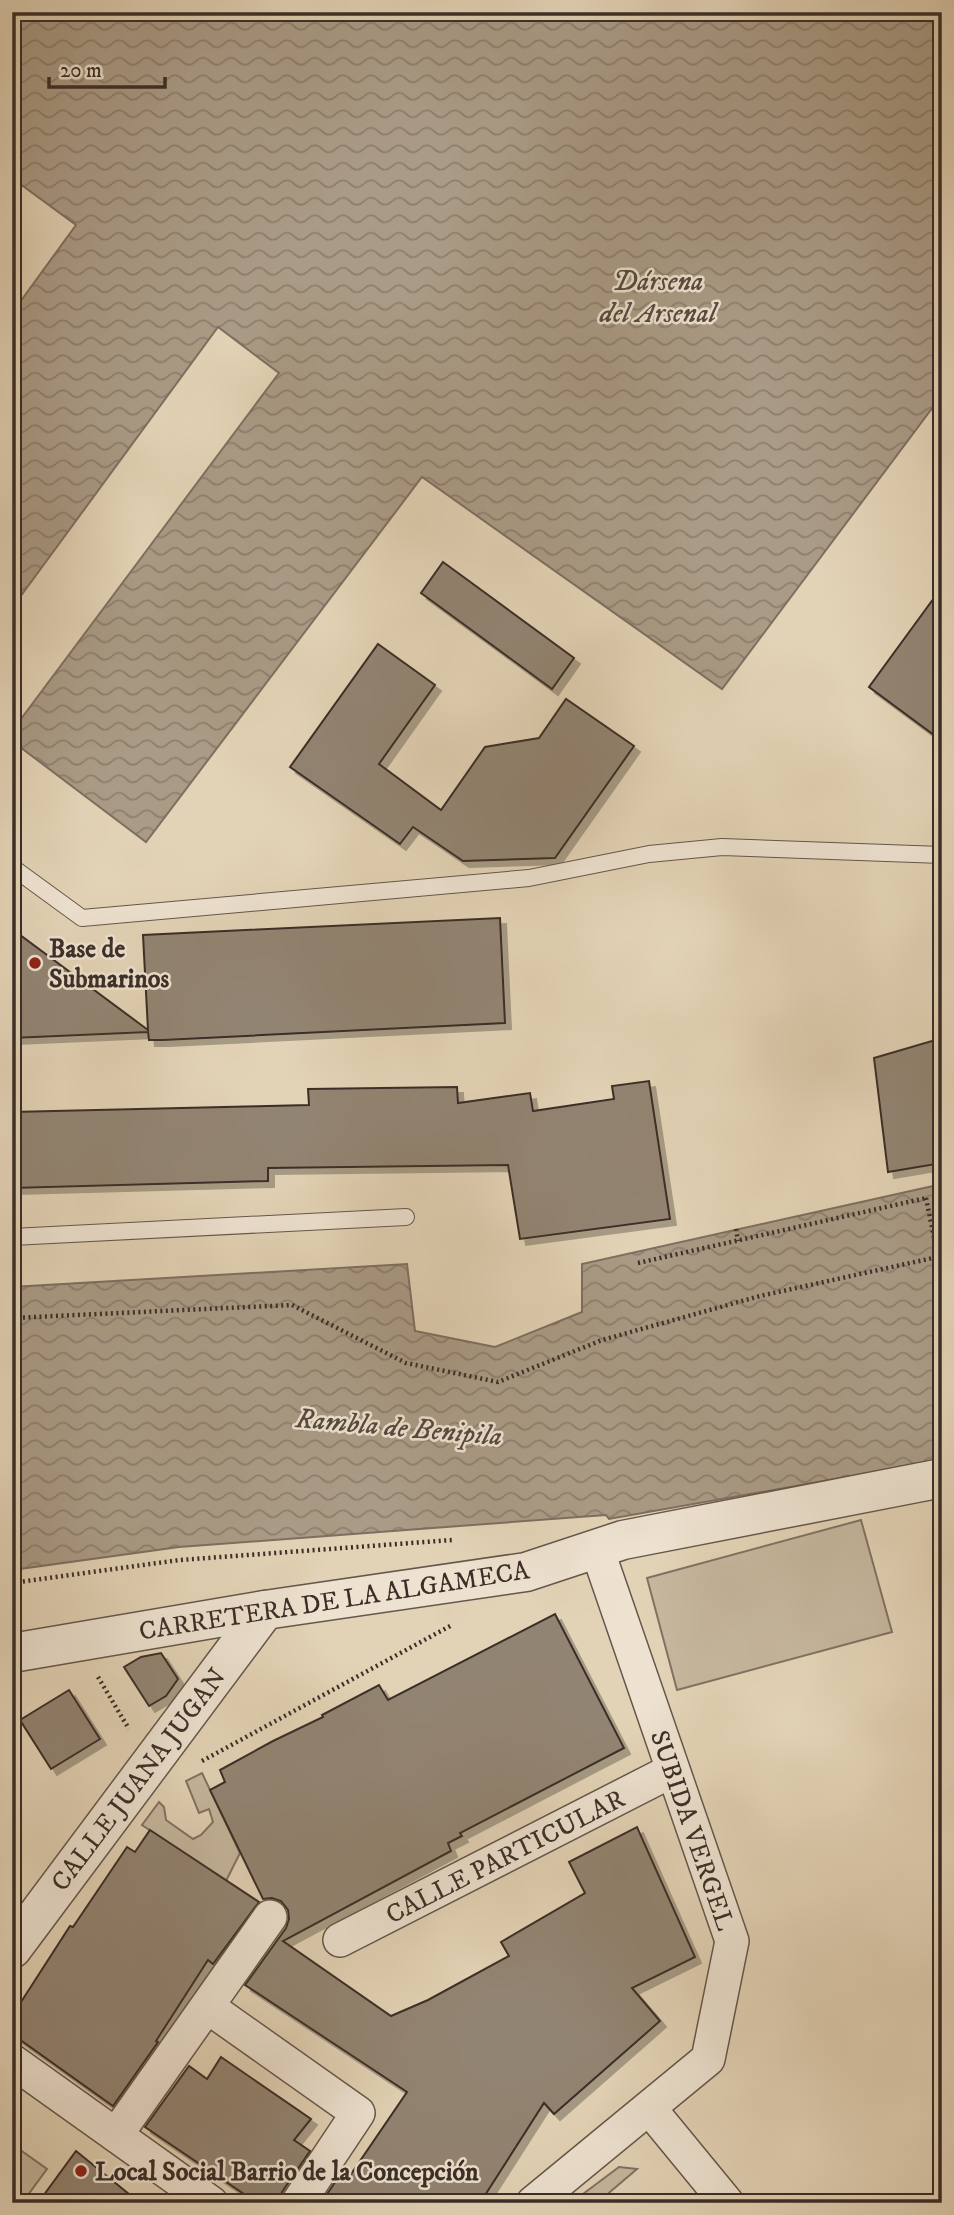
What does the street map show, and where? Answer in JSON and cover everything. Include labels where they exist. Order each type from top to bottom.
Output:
[{"type":"street","name":"CARRETERA DE LA ALGAMECA","points":[[12,1653],[265,1610],[526,1572],[623,1540],[942,1478]]},
{"type":"street","name":"SUBIDA VERGEL","points":[[533,2203],[708,2059],[732,1941],[671,1771],[597,1549]]},
{"type":"street","name":"CALLE JUANA JUGAN","points":[[12,1949],[265,1610]]},
{"type":"street","name":"CALLE PARTICULAR","points":[[340,1940],[671,1771]]},
{"type":"street","points":[[116,2135],[270,1917]]},
{"type":"street","points":[[208,2007],[358,2113],[298,2203]]},
{"type":"street","points":[[12,2061],[211,2203]]},
{"type":"street","points":[[649,2108],[727,2203]]},
{"type":"lane","points":[[12,867],[82,918],[529,878],[649,854],[722,847],[942,855]]},
{"type":"lane","points":[[12,1237],[406,1217]]},
{"type":"path","points":[[638,1263],[926,1198],[942,1277]]},
{"type":"path","points":[[736,1229],[738,1241]]},
{"type":"path","points":[[12,1318],[292,1305],[406,1363],[498,1382],[601,1340],[760,1296],[942,1256]]},
{"type":"path","points":[[12,1583],[180,1560],[464,1539]]},
{"type":"path","points":[[200,1763],[463,1619]]},
{"type":"shaded area","points":[[861,1520],[892,1632],[677,1690],[647,1578]]},
{"type":"shaded area","points":[[202,1773],[240,1853],[226,1881],[142,1825],[159,1802],[164,1807],[166,1820],[193,1839],[201,1835],[213,1822],[209,1809],[199,1813],[186,1781]]},
{"type":"shaded area","points":[[12,2144],[47,2169],[22,2203],[12,2203]]},
{"type":"shaded area","points":[[619,2167],[637,2169],[597,2203],[571,2203]]},
{"type":"water","name":"Dársena del Arsenal","points":[[12,12],[942,12],[942,395],[722,689],[422,477],[146,842],[12,741],[12,731],[279,373],[218,327],[12,608],[12,313],[76,225],[12,178]]},
{"type":"water","name":"Rambla de Benipila","points":[[942,1184],[942,1460],[609,1519],[606,1515],[179,1547],[12,1570],[12,1287],[407,1264],[415,1331],[495,1347],[582,1312],[582,1264]]},
{"type":"building","points":[[443,562],[574,658],[552,689],[421,593]]},
{"type":"building","points":[[942,587],[942,741],[869,687]]},
{"type":"building","points":[[378,644],[435,685],[379,764],[441,810],[485,747],[539,738],[566,699],[634,746],[555,858],[463,861],[413,827],[400,844],[290,767]]},
{"type":"building","points":[[500,918],[505,1023],[163,1040],[149,1040],[148,1032],[12,1038],[12,929],[148,1030],[143,935]]},
{"type":"building","points":[[942,1038],[942,1163],[888,1172],[874,1058]]},
{"type":"building","points":[[649,1081],[670,1219],[520,1239],[508,1165],[268,1168],[268,1181],[12,1188],[12,1112],[309,1105],[308,1089],[457,1087],[458,1103],[530,1093],[533,1111],[614,1099],[612,1086]]},
{"type":"building","points":[[555,1614],[624,1748],[460,1833],[462,1836],[448,1843],[451,1851],[283,1941],[391,2016],[428,2000],[509,1956],[501,1942],[585,1893],[569,1862],[637,1827],[695,1957],[632,1988],[660,2021],[554,2114],[544,2103],[480,2203],[321,2203],[342,2172],[349,2177],[407,2092],[245,1985],[286,1928],[288,1910],[281,1901],[263,1899],[210,1790],[225,1782],[220,1770],[379,1685],[388,1700]]},
{"type":"building","points":[[161,1653],[178,1679],[166,1696],[149,1706],[124,1667],[141,1657]]},
{"type":"building","points":[[69,1690],[100,1739],[51,1769],[20,1720]]},
{"type":"building","points":[[150,1830],[259,1902],[213,1964],[208,1960],[156,2041],[158,2042],[113,2106],[12,2034],[12,2016],[70,1926],[73,1927],[127,1847],[135,1852]]},
{"type":"building","points":[[221,2057],[311,2119],[294,2140],[310,2151],[282,2192],[279,2203],[257,2203],[145,2127],[189,2066],[207,2079]]},
{"type":"building","name":"Local Social Barrio de la Concepción","points":[[76,2151],[140,2203],[38,2203]]},
{"type":"place","name":"Base de Submarinos","points":[[35,963]]},
{"type":"place","name":"Local Social Barrio de la Concepción","points":[[81,2171]]}]
